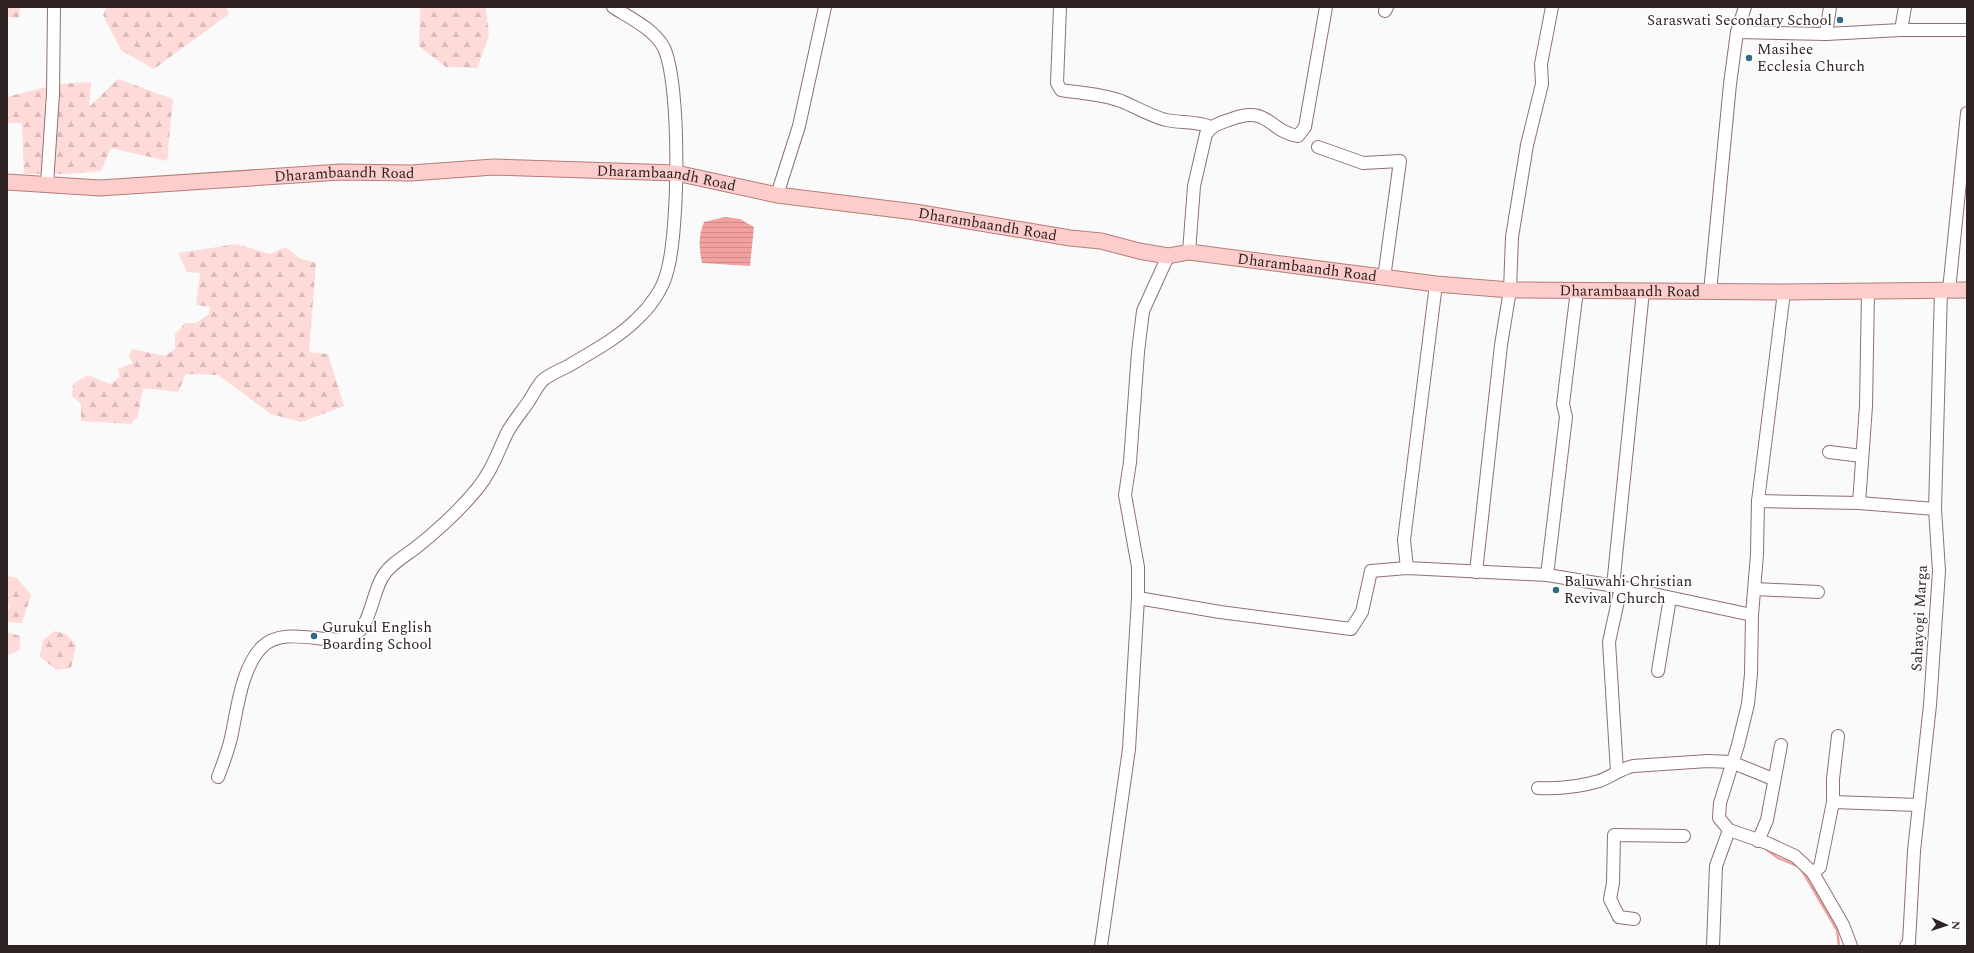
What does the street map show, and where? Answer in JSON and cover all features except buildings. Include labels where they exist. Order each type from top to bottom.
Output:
[{"type":"main road","name":"Dharambaandh Road","points":[[7,182],[100,188],[341,172],[411,173],[494,167],[676,173],[777,195],[915,212],[1047,234],[1101,241],[1139,251],[1168,256],[1189,252],[1436,284],[1510,290],[1710,292],[1967,290]]},
{"type":"street","points":[[48,184],[54,7]]},
{"type":"street","points":[[218,777],[231,740],[245,679],[259,649],[266,643],[285,637],[348,639],[358,634],[369,613],[383,576],[389,569],[419,546],[457,512],[478,489],[494,464],[509,430],[543,380],[603,345],[638,319],[665,281],[671,255],[676,173],[673,94],[665,51],[652,33],[613,7]]},
{"type":"street","points":[[777,195],[799,126],[825,7]]},
{"type":"street","points":[[1060,7],[1058,83],[1061,90],[1104,96],[1120,101],[1147,114],[1165,120],[1182,123],[1202,123],[1211,127]]},
{"type":"street","points":[[1189,252],[1194,186],[1206,134],[1211,127],[1243,115],[1253,114],[1263,117],[1291,135],[1298,136],[1302,132],[1305,127],[1326,7]]},
{"type":"street","points":[[1476,572],[1501,344],[1510,290],[1512,237],[1527,145],[1542,84],[1541,64],[1552,7]]},
{"type":"street","points":[[1710,292],[1730,84],[1737,32],[1745,7]]},
{"type":"street","points":[[1826,34],[1830,7]]},
{"type":"street","points":[[1901,30],[1904,7]]},
{"type":"street","points":[[1737,32],[1826,34],[1901,30],[1967,30]]},
{"type":"street","name":"Sahayogi Marga","points":[[1906,946],[1909,942],[1918,805],[1930,705],[1939,571],[1935,509],[1945,290],[1967,112]]},
{"type":"street","points":[[1318,147],[1362,162],[1400,161],[1384,278]]},
{"type":"street","points":[[1101,946],[1129,749],[1138,598],[1138,567],[1125,495],[1130,462],[1133,410],[1143,310],[1168,256]]},
{"type":"street","points":[[1407,568],[1404,540],[1436,284]]},
{"type":"street","points":[[1547,575],[1566,417],[1562,404],[1577,290]]},
{"type":"street","points":[[1617,772],[1609,642],[1617,587],[1643,291]]},
{"type":"street","points":[[1859,503],[1866,406],[1868,291]]},
{"type":"street","points":[[1784,292],[1758,501],[1755,589],[1752,615],[1751,674],[1748,704],[1738,744],[1720,803],[1719,818],[1729,830],[1795,856],[1813,873],[1843,925],[1851,946]]},
{"type":"street","points":[[1829,452],[1862,456]]},
{"type":"street","points":[[1758,501],[1859,503],[1935,509]]},
{"type":"street","points":[[1138,598],[1220,612],[1351,629],[1362,612],[1371,571],[1407,568],[1547,575],[1617,587],[1752,615]]},
{"type":"street","points":[[1755,589],[1818,592]]},
{"type":"street","points":[[1658,671],[1670,598]]},
{"type":"street","points":[[1813,873],[1820,867],[1834,802],[1833,779],[1838,736]]},
{"type":"street","points":[[1758,841],[1767,820],[1773,779],[1781,745]]},
{"type":"street","points":[[1538,788],[1563,789],[1600,781],[1633,766],[1708,761],[1732,762],[1773,779]]},
{"type":"street","points":[[1834,802],[1918,805]]},
{"type":"street","points":[[1713,946],[1716,866],[1729,830]]},
{"type":"street","points":[[1634,919],[1619,917],[1610,899],[1614,883],[1614,835],[1684,836]]},
{"type":"green space","points":[[7,7],[20,7],[19,18],[7,17]]},
{"type":"green space","points":[[107,7],[226,7],[229,14],[154,69],[121,50],[103,15]]},
{"type":"green space","points":[[420,7],[486,7],[489,36],[477,68],[446,67],[419,46]]},
{"type":"green space","points":[[118,79],[173,99],[167,161],[111,148],[101,171],[68,174],[24,174],[22,123],[7,123],[7,97],[58,84],[91,82],[89,107]]},
{"type":"green space","points":[[237,244],[270,254],[286,247],[299,258],[316,263],[309,352],[328,354],[344,406],[301,422],[271,414],[218,375],[186,374],[178,392],[143,388],[138,416],[131,424],[81,421],[81,404],[72,396],[73,384],[88,375],[110,384],[120,377],[118,369],[133,363],[129,357],[132,349],[165,356],[175,349],[175,334],[185,323],[196,323],[209,314],[210,307],[196,305],[200,273],[187,272],[178,253]]},
{"type":"green space","points":[[7,576],[17,578],[31,595],[22,623],[7,622],[7,610],[10,607],[7,603]]},
{"type":"green space","points":[[55,631],[66,634],[76,645],[71,668],[56,670],[40,656],[43,640]]},
{"type":"green space","points":[[7,632],[20,636],[20,650],[7,656]]},
{"type":"shaded area","points":[[725,217],[740,219],[754,227],[750,266],[702,263],[700,242],[704,222]]},
{"type":"waterway","points":[[1763,847],[1778,858],[1800,867],[1837,930],[1839,946]]},
{"type":"place","name":"Saraswati Secondary School","points":[[1840,20]]},
{"type":"place","name":"Masihee Ecclesia Church","points":[[1749,58]]},
{"type":"place","name":"Baluwahi Christian Revival Church","points":[[1556,590]]},
{"type":"place","name":"Gurukul English Boarding School","points":[[314,636]]}]
